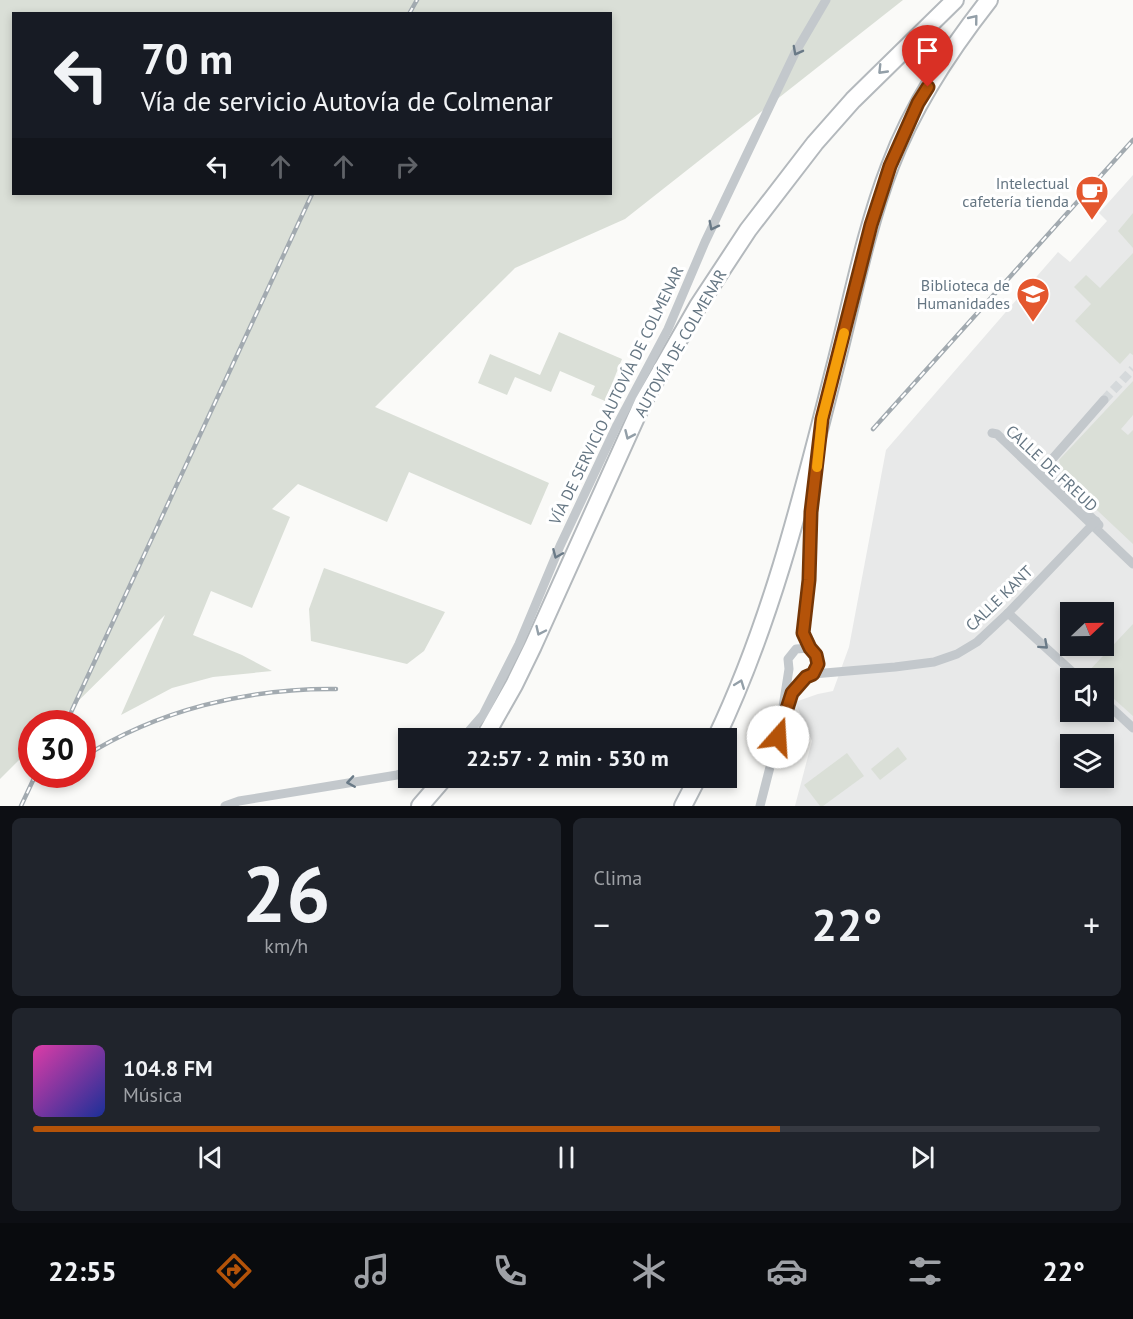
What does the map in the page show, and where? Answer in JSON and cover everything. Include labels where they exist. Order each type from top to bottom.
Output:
[{"type":"highway","name":"AUTOVÍA DE COLMENAR","points":[[488,728],[533,646],[643,402],[698,306],[748,230],[815,143],[886,66],[954,0]]},
{"type":"highway","points":[[722,728],[771,600],[822,419],[871,225],[890,166],[918,103],[957,40],[989,0]]},
{"type":"highway","points":[[420,806],[436,788]]},
{"type":"highway","points":[[433,806],[449,788]]},
{"type":"highway","points":[[683,806],[692,788]]},
{"type":"street","name":"VÍA DE SERVICIO AUTOVÍA DE COLMENAR","points":[[472,728],[483,715],[519,644],[560,546],[597,467],[668,329],[705,242],[795,53],[826,0]]},
{"type":"street","points":[[1041,472],[1104,400]]},
{"type":"street","points":[[822,419],[811,512],[809,580],[803,633],[818,659],[838,671]]},
{"type":"street","name":"CALLE DE FREUD","points":[[992,433],[997,434],[1041,472],[1094,523]]},
{"type":"street","points":[[1094,523],[1133,556]]},
{"type":"street","points":[[1094,523],[1133,564]]},
{"type":"street","name":"CALLE KANT","points":[[810,675],[934,662],[957,654],[977,642],[1008,613],[1094,523]]},
{"type":"street","points":[[1008,613],[1068,668]]},
{"type":"street","points":[[779,732],[789,669],[788,660],[792,651],[801,647],[810,648]]},
{"type":"street","points":[[760,806],[779,732],[792,693],[817,669],[818,659]]},
{"type":"street","points":[[789,669],[797,676],[810,675]]},
{"type":"street","points":[[1114,710],[1133,728]]},
{"type":"street","points":[[225,806],[239,801],[398,775]]},
{"type":"shaded area","points":[[0,0],[903,0],[625,219],[515,268],[375,407],[549,483],[531,525],[409,472],[387,522],[298,484],[272,509],[290,517],[252,608],[211,591],[193,635],[242,655],[272,671],[213,677],[172,688],[121,715],[165,615],[69,710],[18,710],[18,761],[0,779]]},
{"type":"shaded area","points":[[1133,175],[1133,806],[795,806],[812,741],[795,702],[833,691],[849,647],[886,450],[1058,252],[1070,262],[1107,221],[1099,213]]},
{"type":"shaded area","points":[[1133,213],[1133,248],[1118,231]]},
{"type":"shaded area","points":[[1133,253],[1133,355],[1130,353],[1120,364],[1075,321],[1091,304],[1074,287],[1086,275],[1100,288]]},
{"type":"shaded area","points":[[559,332],[622,359],[605,401],[591,395],[595,386],[560,371],[551,392],[515,377],[507,395],[478,383],[490,354],[540,375]]},
{"type":"shaded area","points":[[1133,381],[1133,415],[1121,429],[1128,435],[1133,430],[1133,544],[1064,479],[1059,460]]},
{"type":"shaded area","points":[[324,568],[445,612],[424,651],[407,664],[311,641],[309,609]]},
{"type":"shaded area","points":[[1133,624],[1133,716],[1114,699],[1114,668],[1092,668],[1103,656],[1114,656],[1114,644]]},
{"type":"shaded area","points":[[898,747],[907,759],[880,780],[871,769]]},
{"type":"shaded area","points":[[847,753],[864,776],[820,806],[804,785]]},
{"type":"tunnel","points":[[1104,400],[1133,369]]},
{"type":"railway","points":[[410,12],[417,0]]},
{"type":"railway","points":[[873,429],[1133,140]]},
{"type":"railway","points":[[72,710],[312,195]]},
{"type":"railway","points":[[96,750],[141,727],[204,705],[270,693],[336,689]]},
{"type":"railway","points":[[21,806],[29,788]]},
{"type":"slow traffic","points":[[817,467],[822,419],[844,333]]},
{"type":"place","name":"Intelectual cafetería tienda","points":[[1092,221]]},
{"type":"place","name":"Biblioteca de Humanidades","points":[[1033,323]]},
{"type":"route","points":[[778,737],[792,693],[806,677],[813,674],[818,664],[818,659],[803,633],[809,580],[811,512],[822,419],[871,225],[890,166],[918,103],[928,87]]}]
